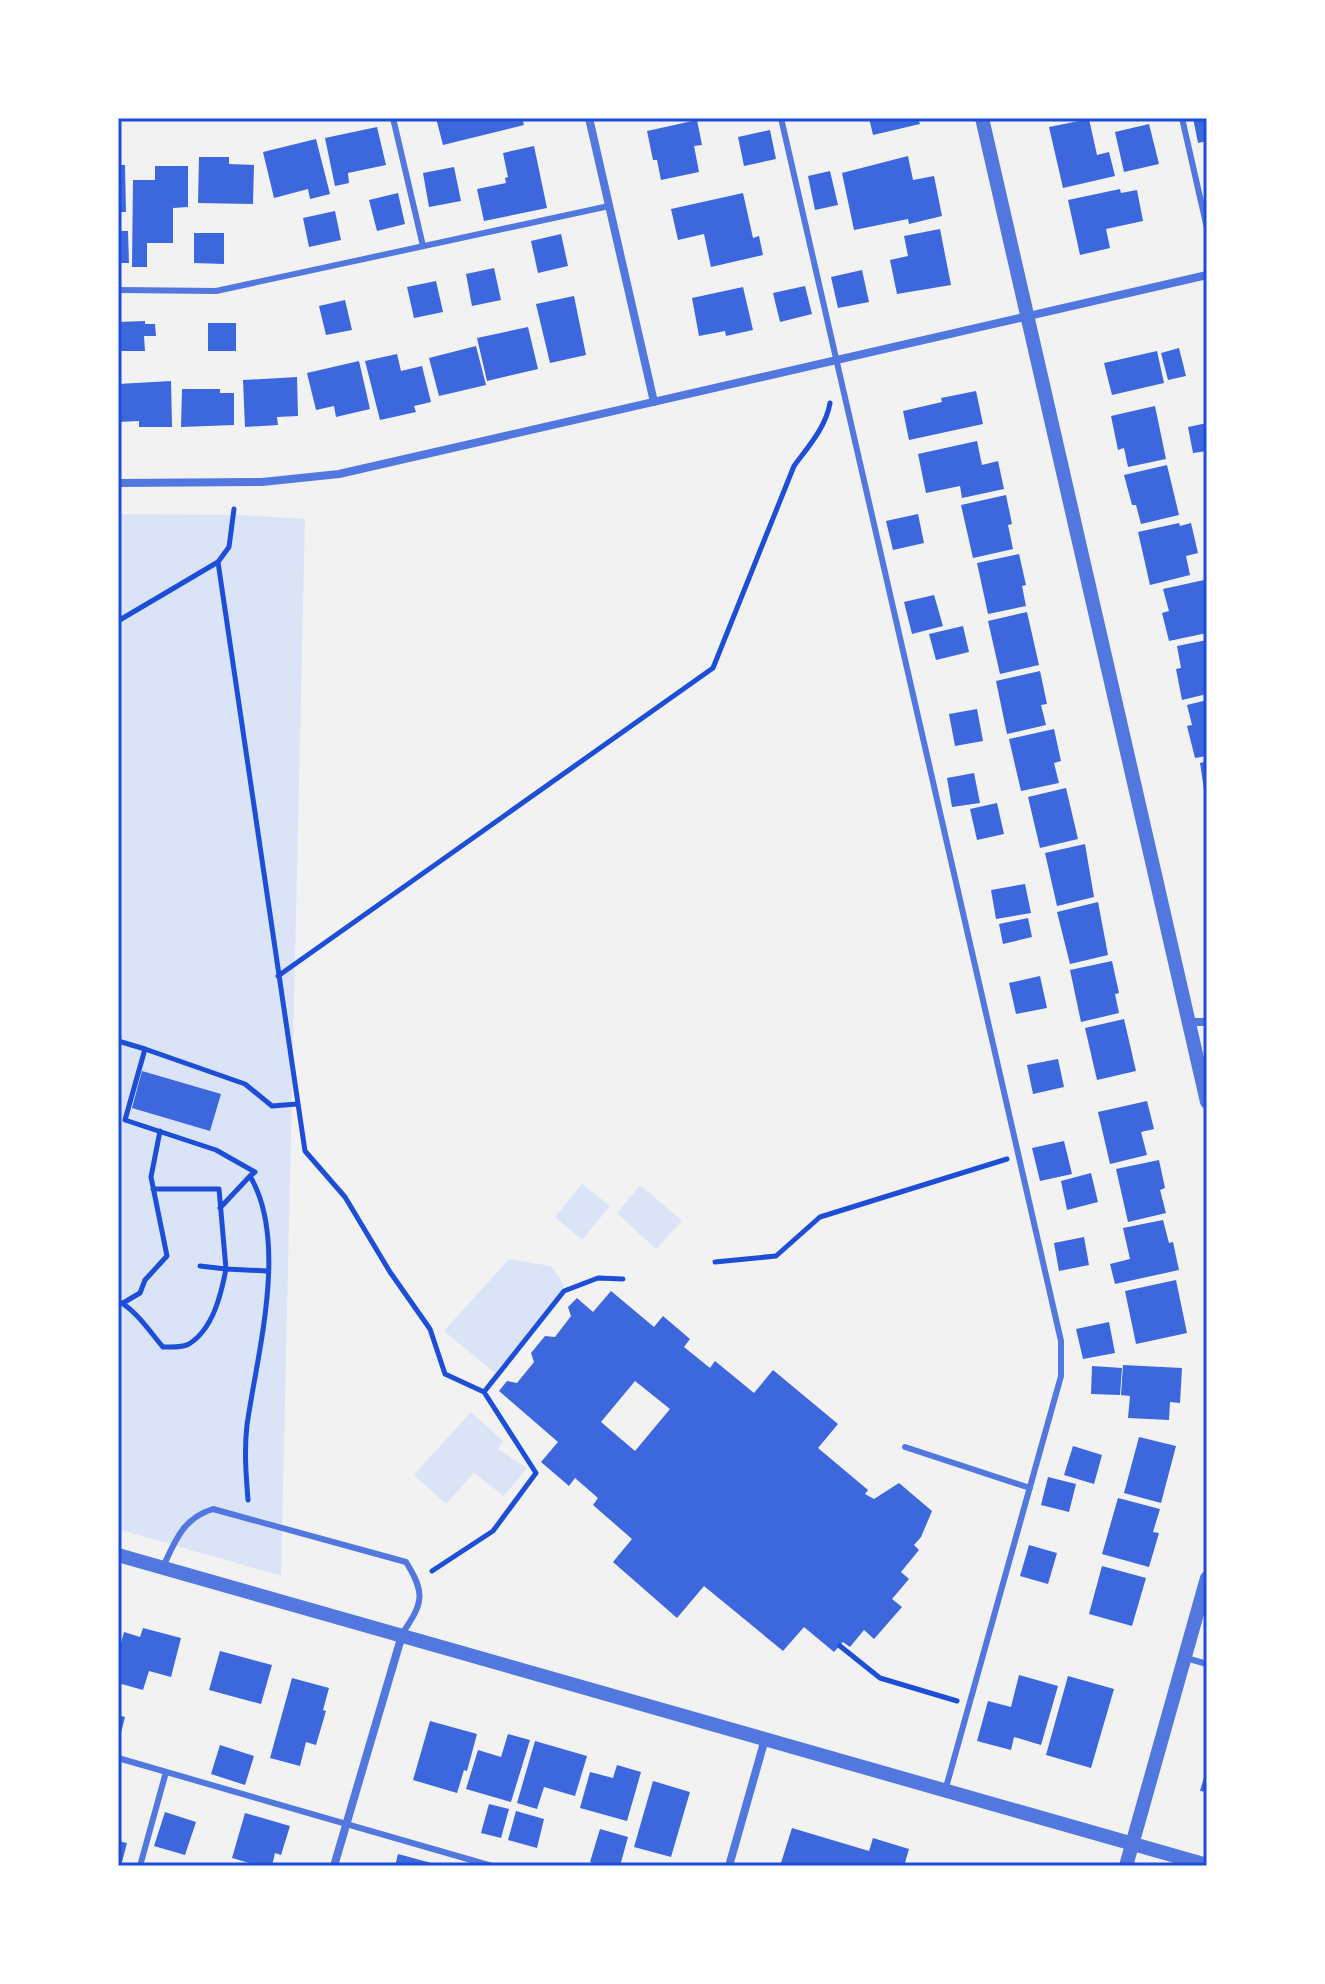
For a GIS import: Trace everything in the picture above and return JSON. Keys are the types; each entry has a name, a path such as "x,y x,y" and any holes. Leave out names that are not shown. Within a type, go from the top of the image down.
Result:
{"street":[{"path":"589,118 654,402"},
{"path":"982,118 1207,1102"},
{"path":"118,483 262,482 314,478 1207,275"},
{"path":"1189,1022 1207,1022"},
{"path":"118,1555 1207,1865"},
{"path":"1126,1866 1207,1578"},
{"path":"334,1866 402,1634"},
{"path":"729,1866 765,1739"}],"lane":[{"path":"393,118 423,246"},
{"path":"781,118 1058,1325 1063,1359 1061,1376 945,1791"},
{"path":"1182,118 1207,228"},
{"path":"118,290 216,291 609,206"},
{"path":"905,1447 1030,1488"},
{"path":"163,1567 185,1524 197,1514 213,1509 406,1562 420,1584 418,1611 402,1634"},
{"path":"1186,1658 1207,1664"},
{"path":"118,1758 492,1866"},
{"path":"140,1866 166,1772"}],"path":[{"path":"278,976 713,668 794,466 828,413 832,390"},
{"path":"118,621 218,562 229,547 234,509"},
{"path":"218,562 305,1151 345,1197 390,1272 430,1329 445,1374 484,1392 536,1473 493,1531 432,1571"},
{"path":"118,1041 245,1084 272,1106 297,1104"},
{"path":"145,1049 125,1120 216,1150 255,1172 219,1209"},
{"path":"153,1189 219,1189 226,1269 221,1297 204,1330 187,1346 163,1347 120,1302 140,1293 145,1280 167,1256 153,1189 151,1177 160,1131"},
{"path":"715,1262 776,1256 820,1217 1019,1155"},
{"path":"248,1500 247,1425 262,1341 267,1271 258,1190 250,1176"},
{"path":"200,1266 267,1271"},
{"path":"484,1392 564,1291 598,1278 623,1279"},
{"path":"840,1646 880,1678 969,1704"}],"shaded area":[{"path":"118,514 305,519 281,1576 118,1529"},
{"path":"582,1184 610,1206 582,1240 555,1217"},
{"path":"640,1185 682,1221 656,1249 617,1213"},
{"path":"509,1259 551,1266 564,1285 560,1299 495,1373 444,1331"},
{"path":"471,1412 503,1441 498,1449 527,1468 504,1496 474,1473 446,1504 414,1475"}],"building":[{"path":"436,118 522,118 524,125 443,145"},
{"path":"869,118 918,118 920,124 873,135"},
{"path":"1193,118 1207,118 1207,141 1198,143"},
{"path":"1089,119 1097,155 1109,152 1115,176 1063,188 1049,127"},
{"path":"697,120 702,145 694,146 699,172 661,180 647,131"},
{"path":"1149,124 1159,164 1124,172 1115,132"},
{"path":"377,127 386,165 348,173 349,183 335,186 325,138"},
{"path":"770,130 776,159 744,166 738,137"},
{"path":"316,139 330,194 310,199 308,189 274,198 263,152"},
{"path":"534,146 547,208 484,221 477,189 506,183 505,178 508,177 503,153"},
{"path":"908,156 913,180 934,176 942,216 909,224 908,219 854,230 842,173"},
{"path":"199,157 229,157 229,164 254,165 253,204 198,203"},
{"path":"118,165 125,165 126,212 118,212"},
{"path":"155,166 188,166 188,207 173,208 173,243 147,243 147,267 132,267 133,180 155,180"},
{"path":"454,167 461,201 429,207 423,173"},
{"path":"830,171 838,205 815,210 808,176"},
{"path":"1120,189 1121,193 1137,190 1143,221 1106,229 1110,248 1080,255 1068,200"},
{"path":"398,193 405,224 377,231 369,200"},
{"path":"743,193 753,238 759,236 763,255 711,267 704,234 678,240 671,209"},
{"path":"335,211 341,240 309,247 303,218"},
{"path":"940,229 951,285 897,294 890,260 908,256 904,236"},
{"path":"118,231 128,231 129,263 118,263"},
{"path":"194,233 224,233 224,264 194,263"},
{"path":"561,234 568,266 538,273 531,241"},
{"path":"494,268 501,300 472,306 466,274"},
{"path":"862,270 869,302 838,308 831,277"},
{"path":"436,281 443,312 414,318 407,287"},
{"path":"805,286 812,314 780,322 773,293"},
{"path":"743,287 753,330 726,336 725,331 699,336 692,298"},
{"path":"574,296 586,355 550,363 536,304"},
{"path":"345,300 352,330 326,335 319,306"},
{"path":"145,321 145,324 155,324 156,336 144,336 145,351 118,351 118,322"},
{"path":"208,323 236,323 236,351 208,351"},
{"path":"528,327 538,369 487,381 477,338"},
{"path":"476,346 486,385 439,396 429,358"},
{"path":"1179,348 1186,376 1168,380 1161,353"},
{"path":"1157,351 1164,383 1112,395 1104,363"},
{"path":"397,354 401,371 422,366 431,402 414,406 416,412 380,420 365,361"},
{"path":"359,361 370,409 336,417 334,406 316,410 307,373"},
{"path":"297,377 298,416 277,417 278,425 245,427 243,380"},
{"path":"171,381 172,427 139,427 139,421 118,422 118,384"},
{"path":"182,389 220,389 220,393 234,393 234,425 181,427"},
{"path":"976,391 983,424 909,440 903,411 942,402 941,398"},
{"path":"1155,406 1166,459 1128,467 1124,448 1118,450 1111,416"},
{"path":"1207,423 1207,451 1193,453 1188,427"},
{"path":"977,441 982,465 998,461 1004,489 962,498 960,486 926,493 918,454"},
{"path":"1167,465 1179,515 1141,524 1124,475"},
{"path":"1006,495 1013,549 973,558 961,505"},
{"path":"918,514 924,543 893,550 886,521"},
{"path":"1179,523 1180,526 1191,523 1198,553 1186,556 1190,575 1150,585 1138,532"},
{"path":"1019,554 1026,585 1022,586 1026,606 988,614 977,563"},
{"path":"1204,580 1207,633 1169,641 1162,613 1169,611 1163,589"},
{"path":"934,595 943,626 912,634 904,602"},
{"path":"1027,612 1039,665 1000,674 988,621"},
{"path":"963,626 969,652 936,660 929,634"},
{"path":"1207,640 1207,694 1182,700 1176,669 1181,668 1177,646"},
{"path":"1040,671 1047,704 1041,705 1046,725 1007,734 996,681"},
{"path":"1207,700 1207,756 1195,758 1187,726 1192,725 1187,705"},
{"path":"977,709 983,741 955,746 949,714"},
{"path":"1054,729 1061,761 1054,763 1059,783 1021,791 1009,739"},
{"path":"1207,761 1207,803 1206,803 1200,763"},
{"path":"974,773 980,803 952,807 947,778"},
{"path":"1066,788 1078,839 1040,848 1028,797"},
{"path":"997,803 1004,834 977,840 970,809"},
{"path":"1085,844 1094,897 1057,906 1045,853"},
{"path":"1025,884 1031,913 996,919 991,890"},
{"path":"1098,902 1108,955 1070,964 1057,912"},
{"path":"1028,918 1032,937 1003,944 999,924"},
{"path":"1112,961 1119,993 1115,994 1119,1013 1081,1022 1070,970"},
{"path":"1040,976 1047,1008 1016,1014 1009,983"},
{"path":"1124,1019 1136,1071 1097,1080 1085,1028"},
{"path":"1058,1059 1064,1087 1033,1094 1027,1065"},
{"path":"142,1071 221,1094 210,1131 132,1108"},
{"path":"1147,1101 1154,1129 1141,1132 1147,1155 1110,1164 1098,1112"},
{"path":"1064,1141 1072,1174 1040,1181 1032,1148"},
{"path":"1159,1160 1165,1188 1160,1190 1166,1213 1128,1222 1116,1169"},
{"path":"1091,1173 1098,1202 1067,1210 1061,1181"},
{"path":"1163,1220 1169,1243 1173,1242 1179,1270 1115,1284 1110,1264 1130,1259 1123,1228"},
{"path":"1084,1237 1089,1265 1059,1271 1054,1243"},
{"path":"1176,1280 1187,1333 1136,1344 1125,1291"},
{"path":"611,1291 654,1327 663,1316 690,1339 684,1347 710,1368 715,1361 754,1393 773,1370 838,1424 818,1448 868,1490 865,1494 874,1499 899,1483 932,1511 921,1537 914,1545 919,1550 901,1572 909,1579 892,1599 902,1607 874,1639 864,1630 850,1647 843,1642 834,1652 804,1627 783,1651 704,1586 677,1618 613,1562 632,1539 593,1505 598,1498 575,1478 569,1486 541,1462 558,1442 499,1391 507,1381 517,1383 534,1362 531,1353 545,1336 555,1337 571,1316 568,1307 577,1298 593,1312","holes":["635,1381 670,1409 635,1451 601,1422"]},
{"path":"1109,1322 1115,1353 1083,1359 1076,1329"},
{"path":"1123,1365 1182,1368 1180,1403 1170,1402 1169,1420 1128,1418 1130,1396 1121,1395"},
{"path":"1092,1366 1122,1368 1120,1395 1091,1394"},
{"path":"1139,1437 1176,1446 1161,1503 1124,1493"},
{"path":"1073,1446 1102,1455 1094,1484 1064,1475"},
{"path":"1048,1477 1076,1484 1069,1512 1041,1505"},
{"path":"1118,1498 1160,1509 1153,1532 1159,1533 1149,1567 1102,1554"},
{"path":"1029,1545 1057,1553 1048,1584 1020,1576"},
{"path":"1102,1566 1146,1578 1132,1626 1089,1614"},
{"path":"143,1628 181,1638 171,1677 149,1671 143,1690 118,1683 118,1654 124,1632 140,1637"},
{"path":"220,1651 272,1665 261,1704 209,1690"},
{"path":"1019,1675 1058,1686 1041,1745 1014,1737 1011,1750 977,1741 988,1701 1011,1707"},
{"path":"1068,1676 1114,1689 1091,1768 1046,1755"},
{"path":"292,1678 329,1688 316,1745 306,1742 300,1766 270,1758"},
{"path":"118,1715 125,1717 119,1741 118,1741"},
{"path":"430,1721 477,1734 467,1771 464,1770 457,1793 413,1780"},
{"path":"508,1734 530,1740 511,1802 466,1789 478,1750 501,1757"},
{"path":"535,1741 587,1756 575,1796 544,1787 537,1809 517,1803"},
{"path":"220,1745 254,1756 245,1785 211,1774"},
{"path":"617,1765 641,1772 627,1821 580,1808 590,1772 613,1778"},
{"path":"1207,1767 1207,1792 1200,1791"},
{"path":"653,1781 690,1792 671,1857 634,1847"},
{"path":"489,1804 509,1809 501,1838 481,1833"},
{"path":"516,1811 544,1819 537,1848 508,1840"},
{"path":"165,1812 196,1822 185,1855 154,1846"},
{"path":"245,1813 290,1826 281,1855 275,1853 272,1866 259,1866 232,1858"},
{"path":"792,1828 869,1851 873,1838 909,1849 904,1866 780,1866"},
{"path":"600,1829 628,1837 620,1866 590,1862"},
{"path":"118,1841 127,1843 121,1866 118,1865"},
{"path":"398,1854 439,1865 439,1866 395,1866"}]}
